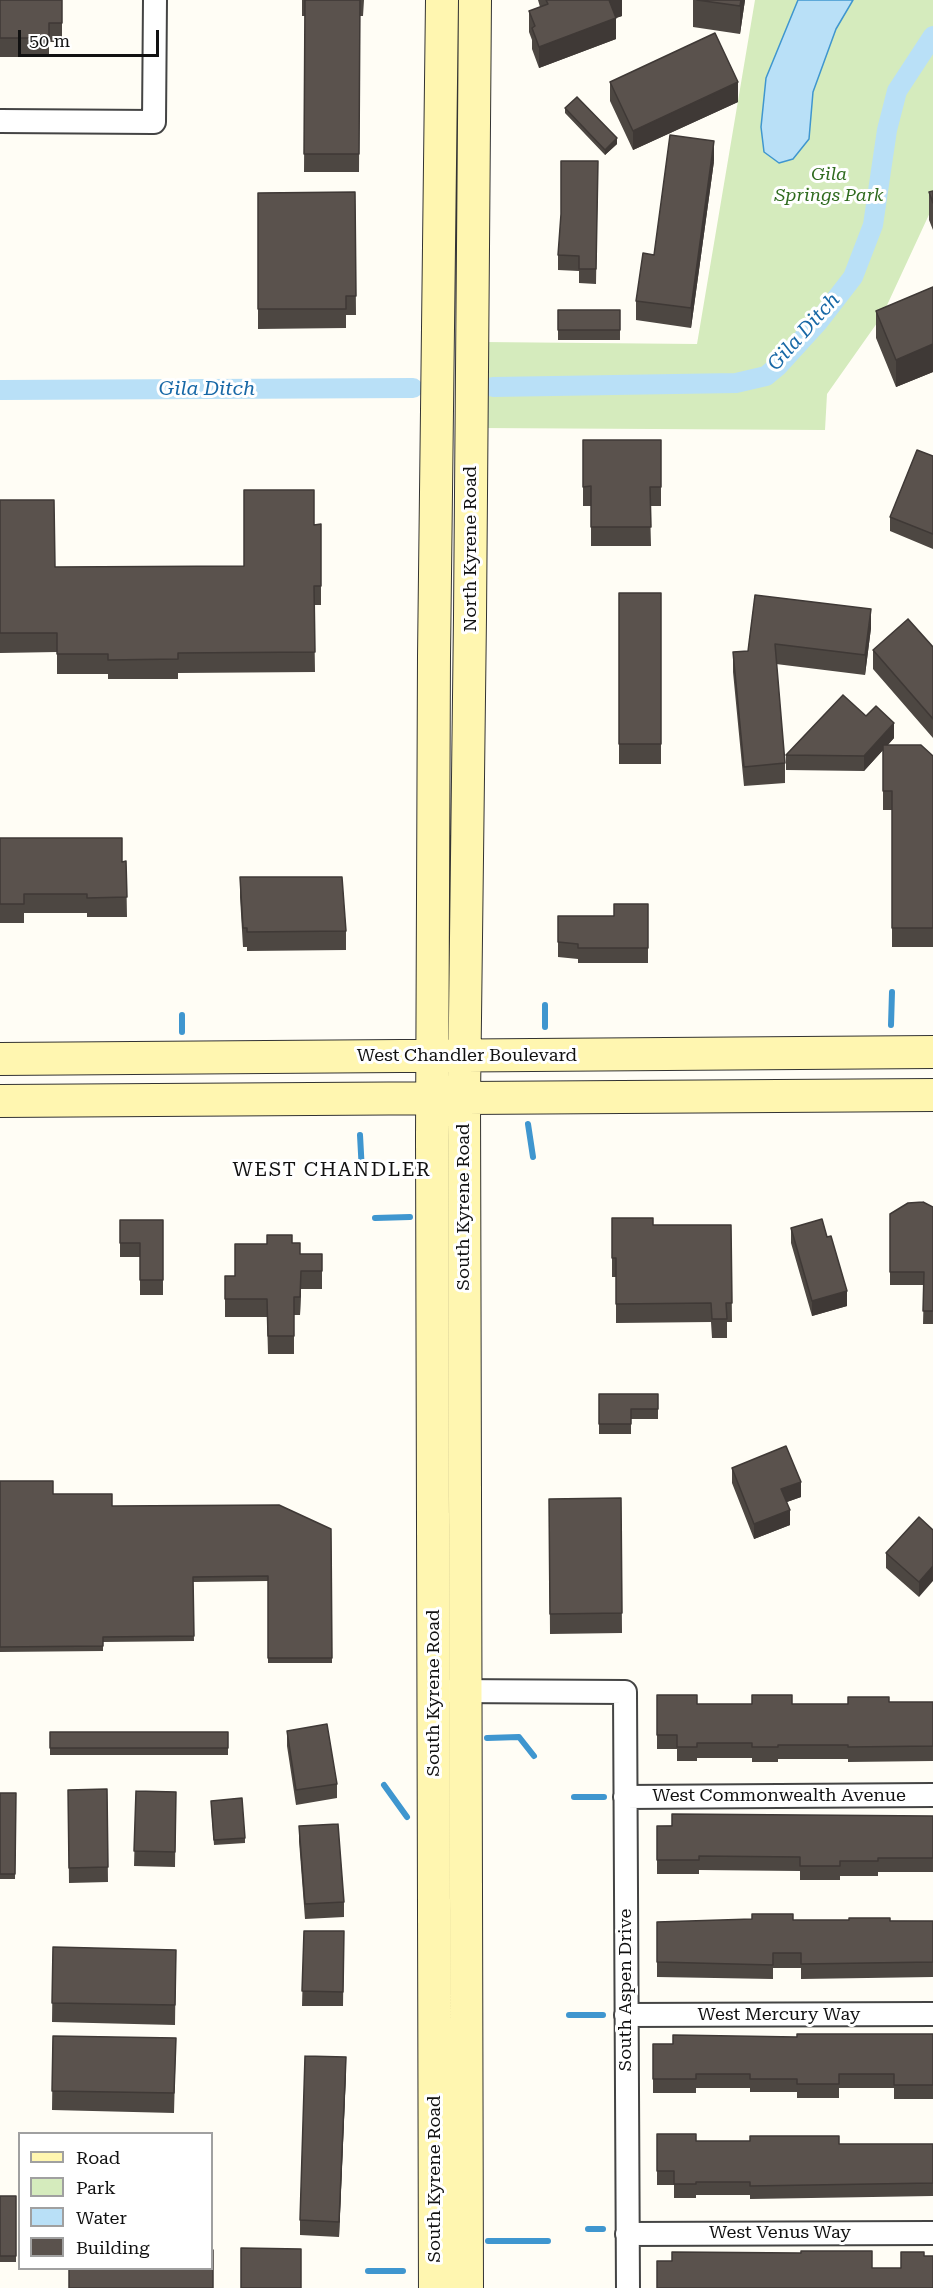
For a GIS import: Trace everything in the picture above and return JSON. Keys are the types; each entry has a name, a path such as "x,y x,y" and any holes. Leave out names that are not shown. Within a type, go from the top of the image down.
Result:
{"main road":[{"name":"North Kyrene Road","path":"432,1098 434,656 442,0"},
{"name":"North Kyrene Road","path":"464,1098 474,0"},
{"name":"West Chandler Boulevard","path":"0,1059 933,1052"},
{"path":"0,1101 933,1095"},
{"name":"South Kyrene Road","path":"432,1098 435,2288"},
{"name":"South Kyrene Road","path":"464,1098 466,2288"},
{"path":"433,1471 452,1449 465,1408"}],"street":[{"path":"0,121 154,122 155,0"},
{"path":"434,1691 466,1691"},
{"name":"South Aspen Drive","path":"466,1691 625,1692 628,2288"},
{"name":"West Commonwealth Avenue","path":"625,1797 933,1795"},
{"name":"West Mercury Way","path":"626,2015 933,2014"},
{"name":"West Venus Way","path":"627,2234 933,2233"}],"green space":[{"name":"Gila Springs Park","path":"755,0 933,0 933,206 882,316 827,394 825,430 482,428 483,342 697,344"}],"water":[{"path":"798,0 853,0 836,29 813,92 809,139 793,159 779,163 764,152 761,127 766,78"}],"building":[{"path":"0,0 62,0 62,23 49,23 49,38 0,38"},
{"path":"305,0 360,0 359,154 304,154"},
{"path":"546,0 609,0 616,18 539,47 529,11 548,4"},
{"path":"697,0 741,0 740,6"},
{"path":"715,33 738,82 633,131 610,82"},
{"path":"577,97 617,138 605,150 565,108"},
{"path":"670,135 714,141 691,308 636,301 643,253 654,255"},
{"path":"561,161 598,161 596,269 579,269 579,256 558,255"},
{"path":"933,191 933,203 929,192"},
{"path":"355,192 356,296 346,296 346,309 258,309 258,193"},
{"path":"933,287 933,344 896,360 876,311"},
{"path":"558,310 620,310 620,330 558,330"},
{"path":"583,440 661,440 661,487 650,487 651,527 591,527 591,486 583,487"},
{"path":"917,450 933,456 933,534 890,517"},
{"path":"244,490 314,490 314,525 321,524 321,586 314,586 315,652 178,653 178,659 108,660 108,654 57,654 57,633 0,633 0,500 54,500 55,567 244,566"},
{"path":"619,593 661,593 661,744 619,744"},
{"path":"755,595 871,609 865,655 775,644 785,763 744,767 733,652 748,651"},
{"path":"908,619 933,647 933,719 873,650"},
{"path":"843,695 866,716 876,706 894,723 864,756 786,755"},
{"path":"883,745 921,745 933,756 933,928 892,928 892,791 883,791"},
{"path":"0,838 122,838 122,862 126,861 127,897 87,898 87,894 24,894 24,904 0,904"},
{"path":"240,877 342,877 346,931 247,932 247,928 243,928"},
{"path":"614,904 648,904 648,948 578,948 578,944 558,942 558,916 614,916"},
{"path":"923,1202 933,1207 933,1311 923,1311 924,1272 890,1272 890,1214 908,1203"},
{"path":"612,1218 653,1218 653,1225 731,1225 732,1303 726,1303 727,1319 712,1319 711,1303 616,1304 616,1258 612,1258"},
{"path":"822,1219 827,1237 831,1236 847,1291 812,1301 791,1228"},
{"path":"120,1220 163,1220 163,1280 140,1280 140,1243 120,1243"},
{"path":"267,1235 292,1235 292,1243 300,1243 300,1254 322,1254 322,1271 301,1271 300,1297 294,1297 294,1336 268,1336 267,1299 225,1299 225,1276 235,1276 235,1244 267,1244"},
{"path":"599,1394 658,1394 658,1409 631,1409 631,1424 599,1424"},
{"path":"786,1446 801,1482 781,1489 790,1510 754,1524 732,1468"},
{"path":"0,1481 53,1481 53,1494 112,1494 112,1506 279,1505 331,1529 332,1658 268,1658 268,1576 193,1577 194,1636 103,1637 103,1646 0,1647"},
{"path":"621,1498 622,1613 550,1614 549,1499"},
{"path":"919,1517 933,1530 933,1566 919,1582 886,1553"},
{"path":"657,1695 697,1695 697,1704 752,1704 752,1695 792,1695 792,1704 848,1704 848,1697 889,1697 889,1702 933,1702 933,1746 778,1745 778,1747 752,1747 752,1743 697,1743 697,1747 677,1747 677,1735 657,1735"},
{"path":"327,1724 337,1784 296,1790 287,1731"},
{"path":"50,1732 228,1732 228,1748 50,1748"},
{"path":"107,1789 108,1867 69,1868 68,1790"},
{"path":"136,1791 176,1792 175,1852 134,1851"},
{"path":"0,1793 16,1793 15,1874 0,1874"},
{"path":"242,1798 245,1838 214,1840 211,1801"},
{"path":"672,1814 933,1816 933,1858 840,1861 840,1866 800,1866 800,1857 699,1856 699,1860 657,1860 657,1826 672,1826"},
{"path":"338,1824 344,1902 305,1904 299,1826"},
{"path":"752,1914 793,1914 793,1920 890,1918 890,1921 933,1921 933,1962 801,1964 801,1953 773,1953 773,1965 657,1962 657,1922 752,1919"},
{"path":"304,1931 344,1931 343,1992 302,1991"},
{"path":"53,1947 176,1950 175,2005 52,2003"},
{"path":"797,2034 933,2034 933,2085 894,2085 894,2074 839,2074 839,2084 797,2084 797,2079 750,2079 750,2074 696,2074 696,2079 653,2079 653,2044 673,2044 673,2035 797,2037"},
{"path":"53,2036 176,2038 174,2093 52,2091"},
{"path":"305,2056 346,2057 339,2222 300,2220"},
{"path":"657,2134 696,2134 696,2141 750,2141 750,2136 839,2136 839,2144 933,2144 933,2183 750,2186 750,2182 674,2184 674,2171 657,2171"},
{"path":"0,2196 16,2196 16,2256 0,2256"},
{"path":"241,2248 301,2249 301,2288 241,2288"},
{"path":"801,2251 872,2251 872,2268 901,2268 901,2252 924,2252 924,2256 933,2256 933,2288 657,2288 657,2261 672,2261 672,2252 801,2253"},
{"path":"69,2270 213,2270 213,2288 69,2288"}],"waterway":[{"name":"Gila Ditch","path":"493,387 736,383 766,376 819,321 853,277 873,225 887,130 897,91 933,36"},
{"name":"Gila Ditch","path":"0,390 413,388"},
{"path":"891,1025 892,992"},
{"path":"545,1005 545,1027"},
{"path":"182,1015 182,1032"},
{"path":"528,1124 533,1157"},
{"path":"360,1135 362,1172"},
{"path":"375,1218 410,1217"},
{"path":"487,1738 519,1737 534,1756"},
{"path":"384,1785 407,1817"},
{"path":"574,1797 604,1797"},
{"path":"569,2015 603,2015"},
{"path":"588,2229 603,2229"},
{"path":"488,2241 548,2241"},
{"path":"368,2271 403,2271"}],"district":[{"name":"WEST CHANDLER","path":"332,1170"}]}
